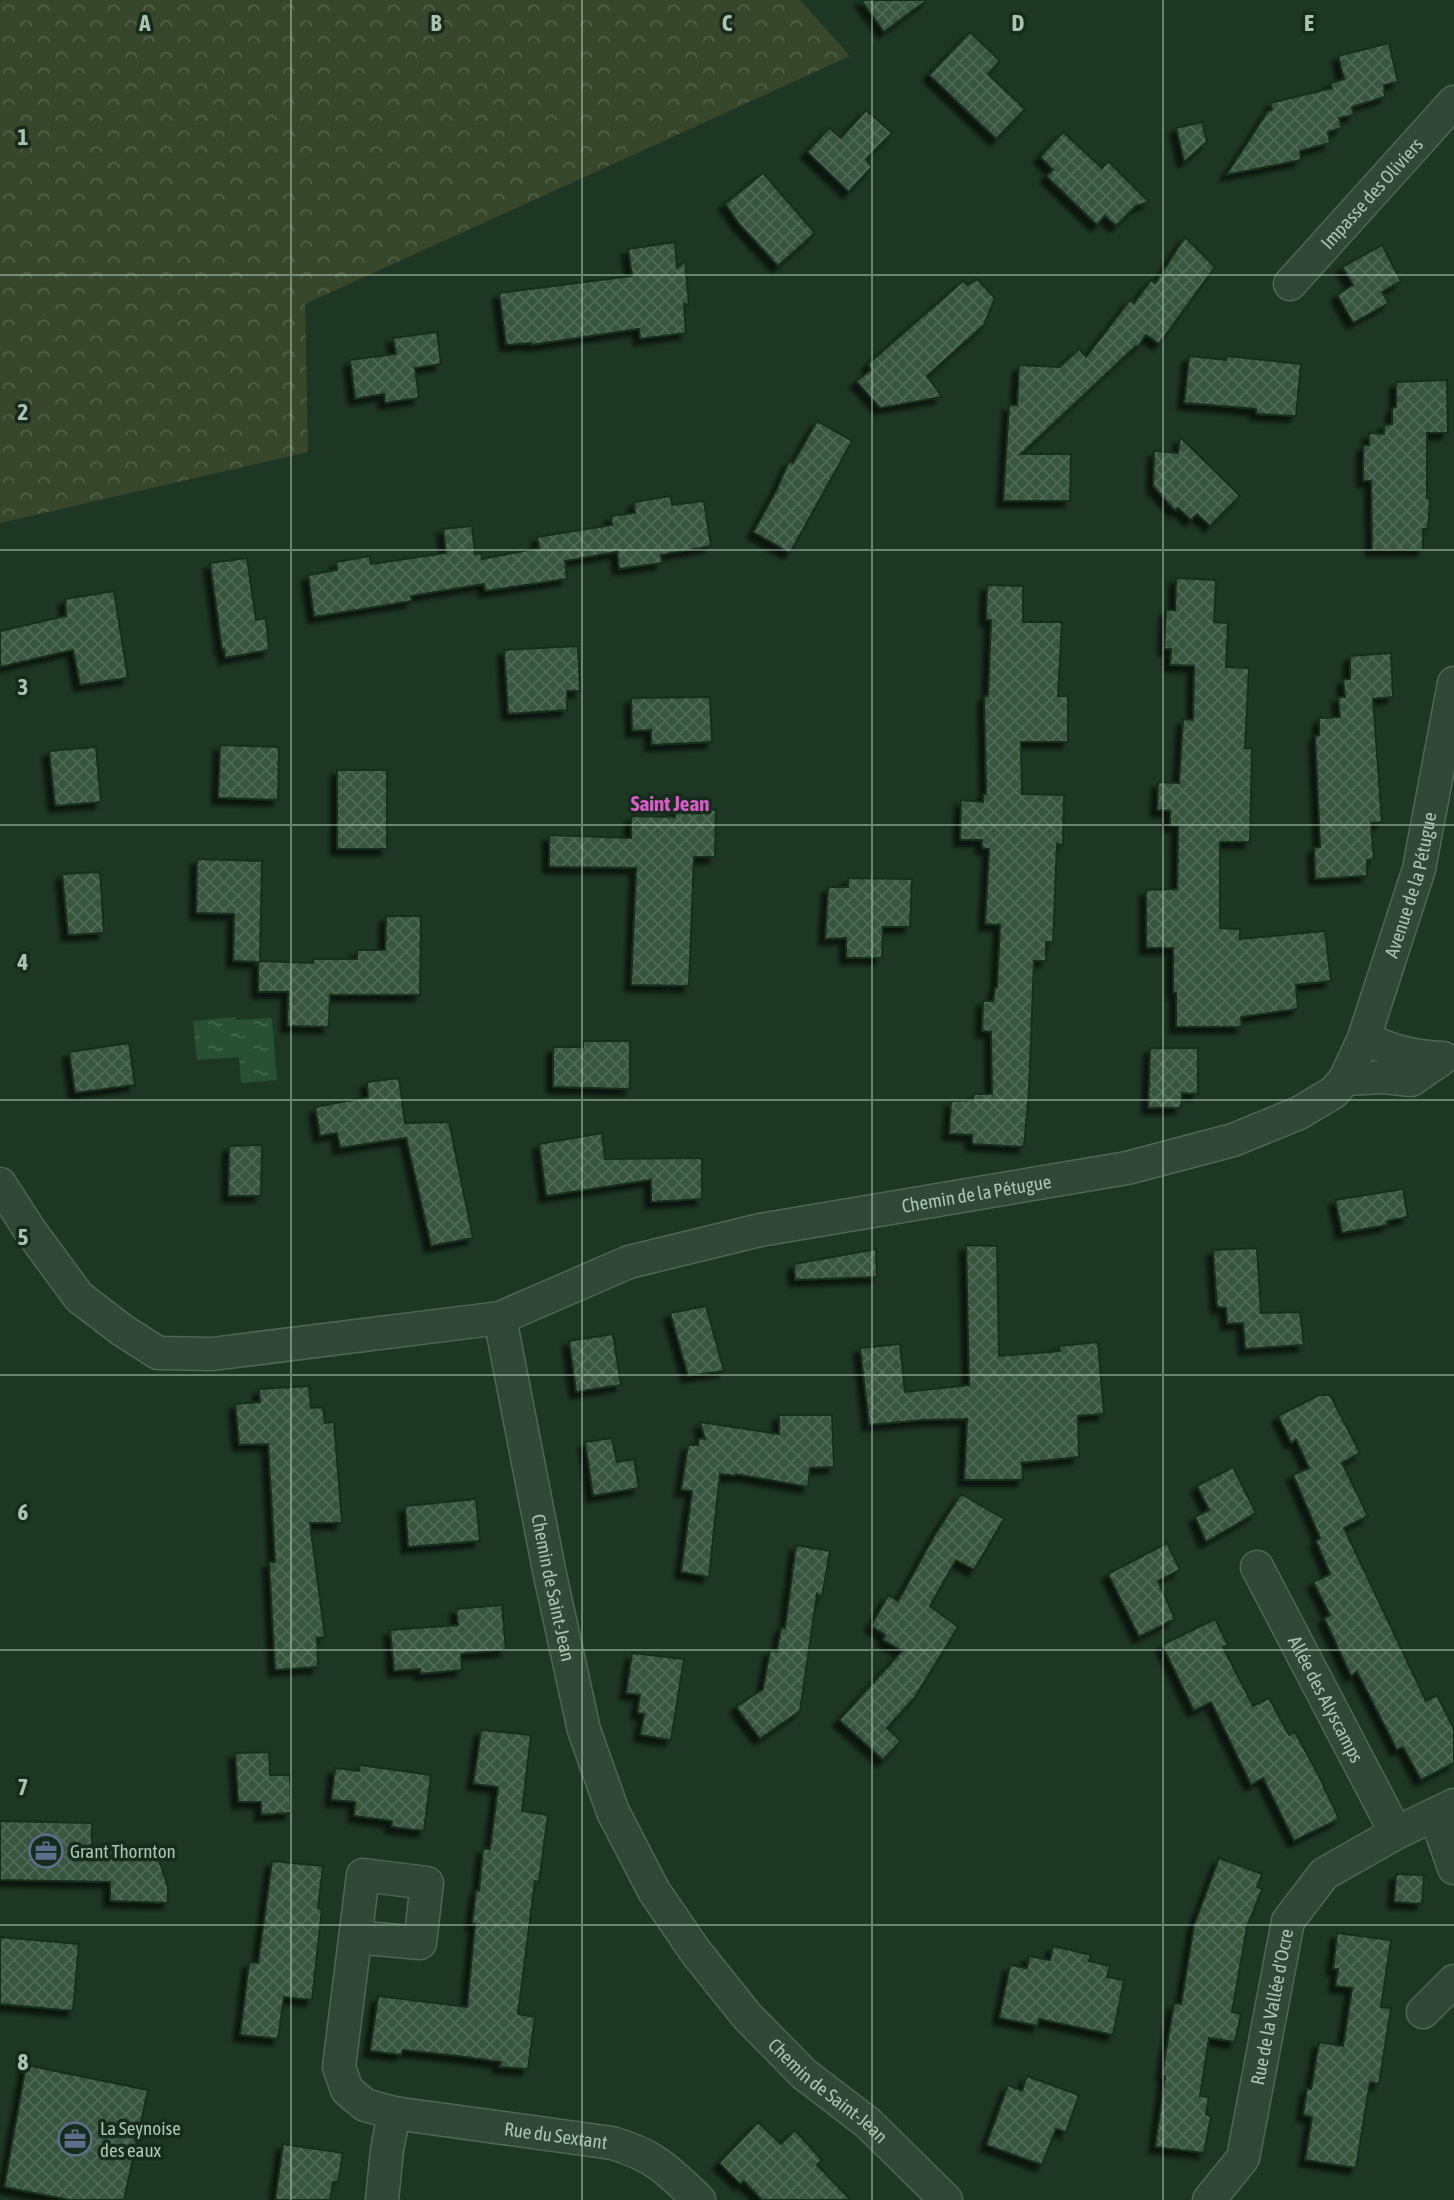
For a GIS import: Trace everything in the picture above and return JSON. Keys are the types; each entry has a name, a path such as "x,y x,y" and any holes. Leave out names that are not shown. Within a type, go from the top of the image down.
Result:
{"street":[{"name":"Impasse des Oliviers","path":"1290,284 1454,102"},
{"name":"Avenue de la Pétugue","path":"1345,1079 1364,1038 1419,869 1454,683"},
{"path":"1364,1038 1387,1049 1416,1057 1449,1056"},
{"path":"1345,1079 1384,1077 1411,1080 1449,1056"},
{"name":"Chemin de la Pétugue","path":"500,1318 629,1262 760,1230 1128,1168 1233,1140 1299,1113 1334,1093 1345,1079"},
{"path":"0,1184 79,1297 158,1353 212,1354 500,1318"},
{"name":"Chemin de Saint-Jean","path":"500,1318 550,1575 584,1730 613,1812 654,1891 695,1951 747,2016 804,2074 868,2123 946,2200"},
{"name":"Allée des Alyscamps","path":"1256,1567 1396,1833"},
{"path":"1444,1810 1454,1868"},
{"name":"Rue de la Vallée d'Ocre","path":"1209,2200 1243,2158 1288,1921 1324,1874 1396,1833 1444,1810"},
{"name":"Rue du Sextant","path":"355,1937 339,2067 347,2090 365,2105 394,2113 612,2143 637,2150 664,2167 699,2200"},
{"path":"1423,2012 1454,1981"},
{"path":"382,2200 394,2113"}],"green space":[{"path":"0,0 800,0 850,56 305,304 308,452 0,523"}],"water":[{"path":"235,1017 236,1020 272,1018 277,1080 241,1083 239,1057 197,1060 193,1021"}],"building":[{"path":"861,0 927,0 884,32"},
{"path":"970,32 1000,61 988,74 1025,109 996,139 929,75"},
{"path":"1389,43 1398,82 1384,85 1385,97 1352,107 1354,115 1339,118 1342,128 1328,132 1330,143 1300,151 1301,160 1226,175 1268,111 1272,110 1270,103 1332,88 1330,83 1344,79 1338,56"},
{"path":"866,110 892,133 866,159 872,167 849,192 807,152 829,128 841,138"},
{"path":"1202,122 1207,142 1184,162 1176,128"},
{"path":"1063,132 1102,168 1108,161 1149,202 1136,206 1116,226 1105,216 1097,225 1046,176 1053,170 1040,157"},
{"path":"763,173 815,233 778,266 740,225 725,204"},
{"path":"1185,237 1215,267 1159,344 1146,335 1138,347 1021,454 1071,454 1070,501 1003,501 1009,405 1017,405 1019,365 1060,367 1079,349 1086,357 1130,300 1134,303 1151,280 1155,283"},
{"path":"675,242 677,268 685,261 689,305 684,304 686,333 640,339 639,329 531,345 506,345 499,293 632,276 628,249"},
{"path":"1382,245 1401,281 1382,292 1389,303 1353,323 1337,295 1353,285 1342,267"},
{"path":"977,279 995,298 984,325 927,376 942,397 880,408 856,381 871,370 868,364 963,281 968,285"},
{"path":"437,332 441,364 415,368 419,398 385,403 384,394 355,399 350,360 396,354 393,338"},
{"path":"1189,356 1226,360 1227,356 1301,364 1296,416 1256,414 1256,409 1184,403"},
{"path":"1447,380 1448,433 1427,433 1427,498 1430,498 1428,529 1423,529 1423,550 1372,550 1371,481 1363,481 1363,445 1369,445 1369,433 1384,434 1384,425 1392,424 1392,408 1396,407 1396,382"},
{"path":"817,421 852,441 790,553 753,532 789,461 793,463"},
{"path":"1180,437 1240,496 1210,526 1197,514 1191,520 1178,508 1175,511 1153,486 1154,451 1178,453"},
{"path":"671,496 672,505 704,501 711,546 661,555 662,563 619,569 617,552 565,561 567,579 485,591 484,584 411,596 412,601 314,617 308,575 337,570 336,562 370,556 371,564 446,553 443,529 472,526 475,554 481,553 482,559 539,548 537,537 612,525 611,516 635,513 634,502"},
{"path":"247,558 256,620 266,618 269,650 225,658 210,563"},
{"path":"1176,578 1216,580 1214,622 1228,623 1226,667 1249,668 1245,748 1252,748 1250,842 1220,842 1220,928 1240,929 1240,939 1325,931 1331,981 1296,985 1298,1009 1241,1017 1242,1027 1176,1027 1173,948 1146,948 1146,890 1177,889 1178,826 1170,826 1170,811 1157,810 1158,782 1179,783 1183,719 1193,720 1194,666 1170,665 1171,649 1164,649 1166,610 1175,610"},
{"path":"987,585 1023,586 1023,622 1062,622 1058,696 1068,696 1068,742 1021,742 1022,794 1064,795 1063,845 1057,844 1053,942 1046,942 1046,961 1034,961 1024,1147 972,1144 972,1135 949,1134 951,1101 973,1100 974,1094 992,1094 991,1032 982,1031 983,1001 993,1001 997,987 1000,925 985,924 989,849 982,848 982,840 960,840 961,800 983,802 983,794 986,794 984,696 988,696 991,620 986,620"},
{"path":"114,591 128,678 80,685 73,650 0,667 0,631 66,616 65,599"},
{"path":"578,646 580,691 567,691 567,710 508,714 504,650"},
{"path":"1391,653 1393,697 1373,699 1382,822 1371,823 1374,859 1367,860 1367,876 1315,879 1314,847 1320,847 1315,736 1319,735 1319,718 1340,717 1338,697 1345,697 1343,679 1350,679 1350,656"},
{"path":"710,697 712,742 651,745 651,730 632,731 631,698"},
{"path":"220,745 279,747 278,800 218,798"},
{"path":"96,747 101,802 55,806 49,751"},
{"path":"337,770 387,770 387,849 337,849"},
{"path":"675,809 716,810 715,857 694,857 689,986 631,985 636,868 549,867 549,835 631,838 631,816 675,817"},
{"path":"197,859 262,861 260,961 313,963 313,959 357,959 357,950 385,950 386,916 421,916 420,995 330,995 329,1027 287,1026 288,992 258,992 258,962 233,961 234,914 196,913"},
{"path":"100,872 104,933 68,935 62,874"},
{"path":"848,878 912,879 910,927 883,927 882,958 846,958 846,938 825,939 828,887 848,887"},
{"path":"583,1041 630,1041 630,1089 553,1087 553,1047 583,1047"},
{"path":"129,1043 135,1085 75,1093 69,1052"},
{"path":"1150,1048 1198,1048 1198,1094 1182,1093 1181,1108 1148,1108"},
{"path":"399,1078 405,1123 449,1122 473,1238 431,1246 406,1138 340,1148 337,1133 320,1136 315,1107 368,1097 367,1082"},
{"path":"602,1133 605,1159 702,1158 702,1199 651,1202 651,1180 546,1196 539,1144"},
{"path":"262,1145 261,1196 228,1196 229,1146"},
{"path":"1403,1189 1408,1217 1387,1221 1388,1225 1342,1233 1335,1200"},
{"path":"966,1245 997,1246 999,1356 1060,1351 1059,1346 1098,1342 1104,1414 1078,1416 1079,1457 1022,1463 1023,1480 964,1480 967,1419 869,1425 860,1348 900,1344 905,1392 969,1385"},
{"path":"1257,1248 1261,1313 1300,1312 1304,1345 1245,1349 1243,1323 1227,1324 1226,1308 1217,1307 1213,1250"},
{"path":"876,1249 877,1277 795,1280 794,1264"},
{"path":"706,1306 724,1371 688,1376 670,1313"},
{"path":"613,1334 621,1385 576,1392 569,1341"},
{"path":"309,1386 311,1408 323,1407 325,1423 334,1422 342,1523 310,1523 325,1637 317,1638 318,1667 275,1670 269,1562 275,1562 268,1444 239,1445 235,1404 260,1402 259,1389"},
{"path":"1319,1395 1330,1395 1360,1453 1342,1463 1368,1516 1344,1528 1426,1701 1437,1695 1454,1729 1454,1763 1421,1780 1403,1747 1397,1750 1357,1672 1351,1676 1324,1618 1330,1615 1313,1582 1330,1574 1316,1541 1320,1538 1293,1475 1309,1468 1296,1440 1291,1443 1278,1416"},
{"path":"779,1415 832,1415 834,1467 810,1468 808,1487 736,1474 720,1474 709,1577 681,1572 692,1491 681,1490 688,1445 698,1445 699,1438 705,1439 700,1422 779,1434"},
{"path":"612,1438 617,1462 634,1459 639,1488 593,1496 585,1442"},
{"path":"1233,1467 1256,1513 1206,1542 1195,1517 1209,1510 1197,1486"},
{"path":"961,1494 1004,1519 974,1570 956,1560 930,1606 958,1627 915,1697 887,1728 901,1741 883,1760 839,1720 902,1651 883,1640 885,1635 871,1626 888,1595 898,1601"},
{"path":"476,1499 480,1541 408,1547 405,1506"},
{"path":"1167,1543 1180,1570 1158,1581 1175,1619 1139,1637 1108,1574"},
{"path":"796,1545 830,1551 822,1597 817,1594 800,1711 760,1739 736,1707 763,1689 770,1650 777,1651 781,1627 785,1628"},
{"path":"502,1605 506,1650 461,1654 462,1670 420,1674 420,1669 394,1671 390,1630 458,1625 456,1609"},
{"path":"1215,1619 1228,1645 1223,1647 1253,1706 1269,1698 1289,1735 1295,1732 1339,1819 1294,1841 1263,1778 1251,1785 1211,1702 1194,1711 1162,1645"},
{"path":"632,1653 684,1659 671,1740 640,1735 644,1714 637,1713 640,1695 626,1693"},
{"path":"481,1730 531,1735 522,1811 548,1815 539,1882 535,1881 518,2014 535,2017 528,2069 499,2067 501,2062 458,2056 403,2050 401,2055 370,2051 378,1996 467,2007 476,1890 479,1891 483,1848 490,1849 498,1787 473,1784"},
{"path":"269,1752 270,1775 290,1775 291,1813 261,1815 261,1802 238,1802 235,1753"},
{"path":"360,1765 431,1775 424,1831 391,1827 392,1821 354,1816 355,1802 331,1800 335,1768 359,1771"},
{"name":"Grant Thornton","path":"0,1821 92,1823 92,1848 156,1850 168,1887 168,1903 110,1901 110,1882 0,1880"},
{"path":"1219,1858 1262,1874 1257,1887 1262,1889 1247,1927 1232,2012 1241,2014 1235,2042 1209,2038 1200,2096 1209,2097 1206,2114 1211,2116 1204,2153 1155,2147 1165,2076 1162,2075 1174,2003 1181,2004 1194,1925"},
{"path":"272,1861 323,1866 318,1908 322,1909 312,2000 284,1997 278,2039 240,2035 249,1962 258,1963"},
{"path":"1396,1874 1424,1875 1422,1904 1394,1902"},
{"path":"1337,1933 1391,1940 1381,2007 1391,2008 1379,2084 1370,2082 1356,2168 1305,2160 1312,2117 1303,2115 1307,2088 1311,2089 1319,2042 1343,2046 1352,1988 1335,1986 1338,1969 1333,1969"},
{"path":"0,1937 79,1944 73,2011 0,2004"},
{"path":"1053,1946 1091,1955 1089,1961 1110,1966 1107,1977 1124,1980 1113,2035 1039,2019 1038,2026 999,2018 1010,1965 1027,1968 1029,1956 1050,1960"},
{"name":"La Seynoise des eaux","path":"26,2065 148,2090 124,2200 69,2200 4,2187"},
{"path":"1027,2076 1079,2095 1066,2132 1056,2129 1042,2165 986,2145 1008,2085 1022,2091"},
{"path":"758,2122 781,2144 795,2130 822,2160 817,2165 851,2200 762,2200 744,2181 740,2184 719,2163"},
{"path":"283,2144 343,2153 338,2182 333,2182 330,2200 275,2200"}],"place":[{"name":"Grant Thornton","path":"46,1851"},
{"name":"La Seynoise des eaux","path":"75,2139"}],"district":[{"name":"Saint Jean","path":"670,803"}]}
